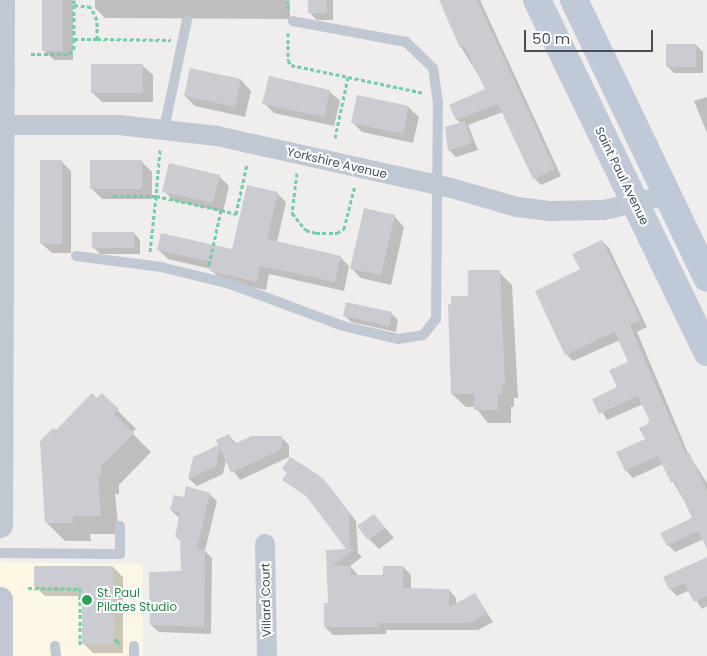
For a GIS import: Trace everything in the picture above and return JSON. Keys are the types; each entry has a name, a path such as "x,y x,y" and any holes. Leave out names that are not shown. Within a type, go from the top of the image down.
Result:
{"main road":[{"name":"Saint Paul Avenue","path":"537,0 707,352"},
{"path":"574,0 707,278"}],"street":[{"path":"0,524 2,0"},
{"name":"Yorkshire Avenue","path":"1,125 119,125 217,136 438,185 480,199 548,211 586,211 636,204 668,195"},
{"name":"Villard Court","path":"265,544 267,656"},
{"path":"0,599 0,656"}],"lane":[{"path":"164,129 186,20"},
{"path":"76,256 148,266 206,278 344,326 398,339 423,335 436,319 437,95 433,68 406,42 293,21"},
{"path":"0,553 120,554 120,526"}],"path":[{"path":"31,54 69,54 74,49 74,0"},
{"path":"74,5 92,7 97,20 97,40"},
{"path":"288,31 288,60 291,65 437,95"},
{"path":"74,39 182,40"},
{"path":"335,138 348,77"},
{"path":"148,266 160,150"},
{"path":"114,196 156,196 236,214 247,164"},
{"path":"297,173 292,213 306,230 316,233 337,233 344,228 355,185"},
{"path":"206,278 221,210"},
{"path":"28,588 80,589 80,646"},
{"path":"54,588 55,594"},
{"path":"114,640 118,640 118,646"}],"shaded area":[{"path":"0,562 142,564 143,656 0,656"}],"building":[{"path":"42,0 63,0 63,51 42,51"},
{"path":"308,0 327,0 327,13 308,13"},
{"path":"439,0 477,0 555,169 533,179 498,104 456,120 449,105 485,89 464,46 460,48"},
{"path":"666,44 696,44 696,67 666,67"},
{"path":"91,64 143,64 143,93 91,93"},
{"path":"190,68 241,79 235,107 184,96"},
{"path":"269,76 330,90 324,117 262,104"},
{"path":"357,95 409,106 403,134 351,123"},
{"path":"465,121 472,143 448,151 445,127"},
{"path":"40,160 62,160 62,244 40,244"},
{"path":"90,160 142,160 142,189 90,189"},
{"path":"169,163 220,175 213,203 162,192"},
{"path":"247,185 278,192 267,239 341,256 335,282 260,266 257,282 210,271 212,262 157,250 161,233 232,249"},
{"path":"364,208 395,215 381,275 350,269"},
{"path":"92,232 134,232 134,248 92,248"},
{"path":"602,240 641,320 630,325 644,359 686,454 689,452 707,491 707,549 698,531 667,546 660,533 692,518 675,481 671,483 658,456 625,471 616,452 645,439 639,428 648,424 649,420 638,396 599,414 592,399 617,387 609,370 628,362 615,332 565,355 535,291 580,269 572,254"},
{"path":"468,270 500,270 505,385 502,385 502,394 498,394 498,410 474,410 474,394 451,394 448,304 451,304 451,296 468,296"},
{"path":"346,302 392,312 389,326 343,316"},
{"path":"92,393 97,398 102,393 119,409 114,414 134,433 101,466 101,476 98,476 101,516 73,516 73,523 45,523 40,441 53,428 56,430"},
{"path":"229,434 234,444 252,436 282,436 282,449 231,473 220,448 216,466 188,479 193,457 218,445 216,440"},
{"path":"290,457 323,478 349,512 350,549 355,549 332,566 351,566 351,575 383,575 383,566 403,566 403,588 449,589 449,607 475,593 486,614 470,623 379,623 379,627 324,627 324,603 328,603 326,550 346,549 306,496 282,480 287,473 282,469"},
{"path":"186,486 210,493 197,549 205,549 204,627 150,625 149,572 181,571 180,538 175,537 180,513 170,510 174,495 184,497"},
{"path":"374,514 385,528 368,540 357,526"},
{"path":"707,557 707,596 694,602 684,583 669,590 663,577"},
{"path":"34,566 113,566 114,644 82,644 82,587 34,587"}],"place":[{"name":"St. Paul Pilates Studio","path":"87,600"}]}
